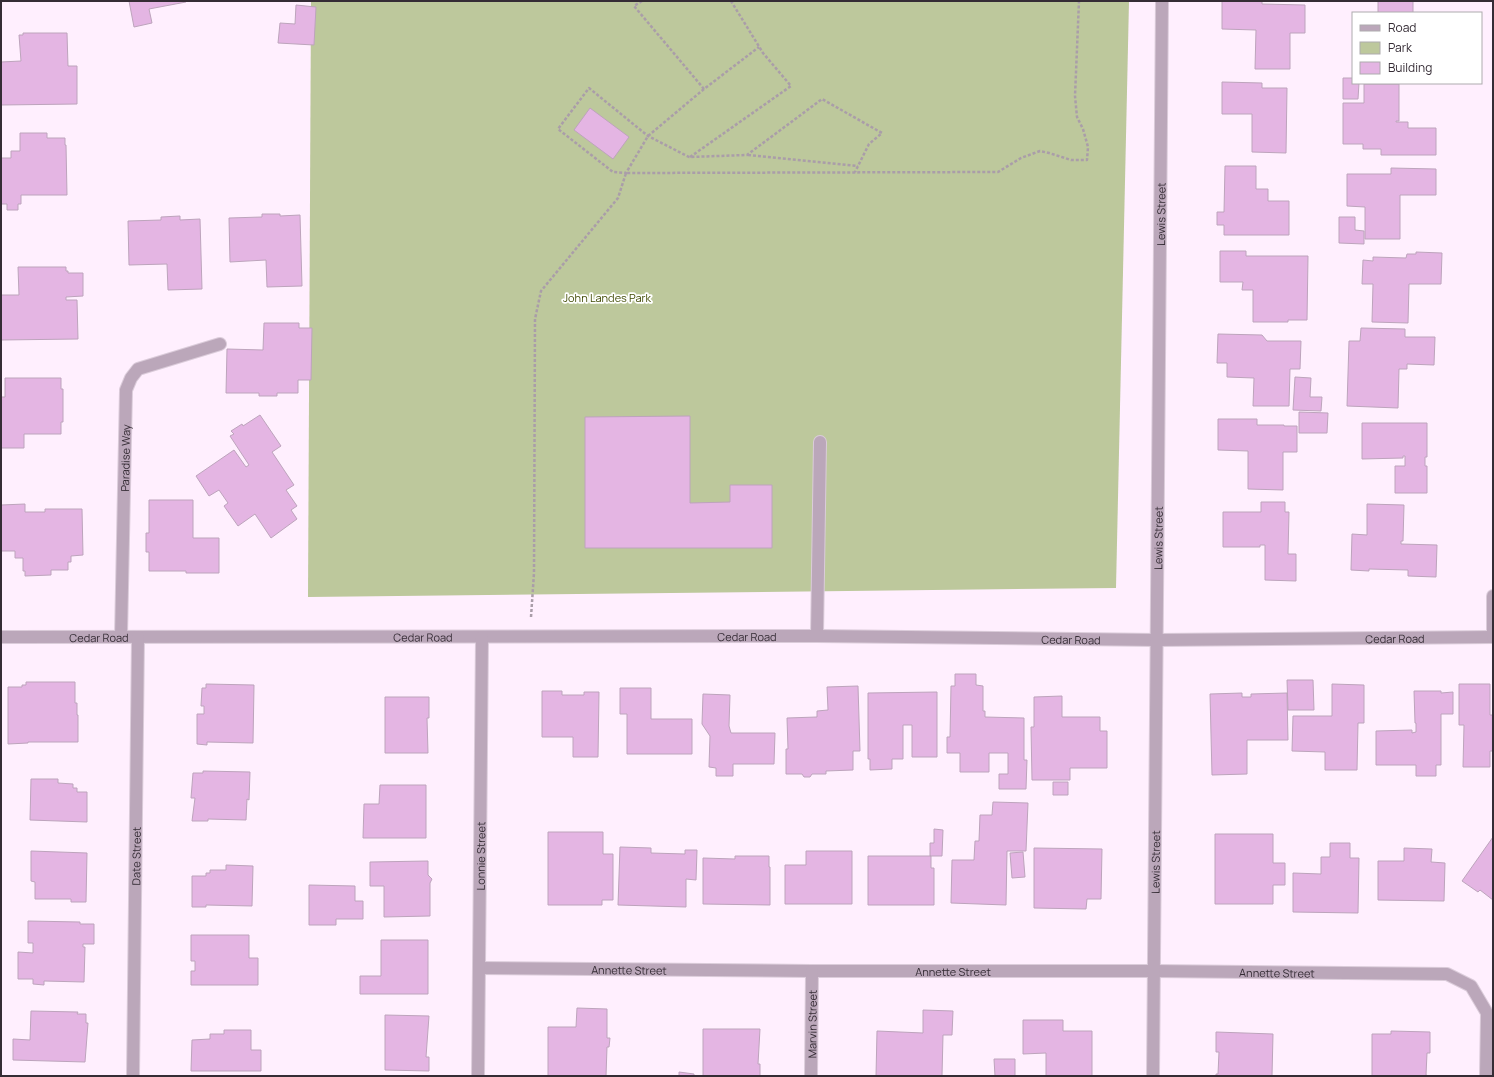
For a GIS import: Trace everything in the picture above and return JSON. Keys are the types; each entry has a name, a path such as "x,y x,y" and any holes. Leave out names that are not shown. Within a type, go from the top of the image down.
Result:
{"street":[{"name":"Lewis Street","path":"1153,1076 1162,1"},
{"name":"Paradise Way","path":"121,637 126,390 131,378 138,369 220,344"},
{"path":"817,636 820,442"},
{"path":"1493,596 1493,637"},
{"name":"Cedar Road","path":"1,637 817,636 1157,640 1493,637"},
{"name":"Date Street","path":"133,1076 138,637"},
{"name":"Lonnie Street","path":"478,1076 482,637"},
{"name":"Annette Street","path":"479,968 1448,974 1471,986 1487,1013 1486,1076"},
{"name":"Marvin Street","path":"811,1076 812,971"}],"path":[{"path":"642,1 634,6 704,90"},
{"path":"689,157 791,86 759,47 731,1"},
{"path":"858,166 747,155 689,157 648,136 589,88 558,129 613,172 626,173 998,172 1021,158 1040,152 1049,153 1071,160 1087,160 1088,147 1078,117 1075,96 1079,1"},
{"path":"530,637 534,573 535,319 541,291 618,198 626,173 648,136 759,47"},
{"path":"747,155 822,99 882,133 869,144 855,172"}],"green space":[{"name":"John Landes Park","path":"311,1 1129,1 1116,588 308,597"}],"building":[{"path":"129,1 186,2 149,9 152,23 134,27"},
{"path":"1222,1 1262,1 1262,4 1305,5 1305,33 1290,33 1290,69 1255,69 1256,30 1222,29"},
{"path":"1378,1 1413,1 1413,12 1378,12"},
{"path":"296,5 316,7 314,45 278,43 280,23 295,24"},
{"path":"23,33 67,33 68,66 77,66 77,104 1,105 1,62 21,61 19,35 23,35"},
{"path":"1343,78 1352,78 1352,84 1359,84 1358,99 1343,99"},
{"path":"1222,82 1262,83 1262,88 1287,88 1286,153 1252,152 1252,114 1222,114"},
{"path":"1364,84 1399,84 1399,121 1396,122 1408,122 1408,128 1436,128 1436,155 1381,155 1381,149 1363,149 1363,144 1343,144 1343,103 1364,103"},
{"path":"590,108 629,137 613,159 574,130"},
{"path":"20,133 47,133 47,138 65,138 67,195 21,195 21,204 18,204 18,210 7,210 7,204 1,204 1,158 11,158 11,151 20,151"},
{"path":"1225,166 1256,166 1256,189 1268,189 1268,201 1289,201 1289,235 1224,235 1224,225 1217,225 1217,212 1224,212"},
{"path":"1391,168 1436,169 1436,195 1400,195 1400,239 1365,239 1365,207 1347,206 1347,174 1391,174"},
{"path":"262,214 280,214 280,216 300,215 302,286 267,287 266,260 230,262 229,218 262,217"},
{"path":"180,216 180,220 200,219 202,289 168,290 167,264 129,265 128,221 161,220 161,217"},
{"path":"1339,217 1355,217 1355,230 1364,231 1364,244 1339,243"},
{"path":"1220,251 1246,251 1246,256 1308,256 1307,320 1288,320 1288,322 1253,322 1253,290 1242,290 1243,282 1220,282"},
{"path":"1416,252 1442,253 1441,284 1409,284 1408,323 1372,322 1373,284 1362,284 1363,260 1373,261 1373,257 1406,258 1407,254 1416,254"},
{"path":"18,267 66,267 66,271 68,271 68,273 83,273 83,296 66,297 66,300 77,300 78,339 1,340 1,295 19,295"},
{"path":"264,323 299,323 299,328 312,328 311,380 298,380 298,393 277,393 277,396 259,396 259,393 226,393 227,349 263,350"},
{"path":"1361,328 1405,329 1405,337 1435,337 1434,365 1407,364 1407,369 1399,369 1398,408 1347,406 1349,341 1360,341"},
{"path":"1218,334 1262,335 1267,341 1301,341 1300,369 1290,369 1289,406 1253,406 1254,378 1227,377 1227,363 1217,363"},
{"path":"1295,377 1311,378 1310,397 1322,397 1321,411 1293,410"},
{"path":"5,378 61,378 61,389 63,389 63,422 61,422 61,434 24,434 24,448 1,448 1,397 5,397"},
{"path":"1299,412 1328,413 1327,433 1299,433"},
{"path":"260,415 281,446 272,452 294,485 286,490 297,506 291,510 297,519 271,538 255,514 238,526 224,506 228,503 219,490 209,496 196,476 234,450 246,467 249,465 230,436 234,434 231,431 242,424 243,426"},
{"path":"690,416 690,503 730,502 730,485 772,485 772,548 585,548 585,417"},
{"path":"1218,419 1257,419 1257,425 1297,426 1297,452 1283,452 1283,490 1248,489 1248,451 1218,450"},
{"path":"1362,423 1427,423 1427,457 1425,457 1425,466 1427,466 1427,493 1395,493 1395,466 1405,466 1405,456 1403,456 1403,458 1362,459"},
{"path":"149,500 193,500 193,538 219,538 219,573 149,571 149,552 146,552 146,533 149,533"},
{"path":"1261,502 1285,502 1285,512 1289,512 1288,554 1296,554 1296,581 1265,580 1265,545 1260,545 1260,547 1223,547 1223,512 1261,512"},
{"path":"25,504 25,512 45,512 45,509 82,509 83,555 71,556 71,562 68,562 68,570 51,570 51,575 25,576 25,571 23,571 23,558 15,558 15,551 1,551 1,505"},
{"path":"1367,504 1404,505 1403,541 1401,541 1401,544 1437,545 1436,577 1408,576 1408,570 1351,570 1352,534 1367,535"},
{"path":"955,674 976,674 976,685 983,686 983,711 985,711 985,717 1024,718 1024,760 1027,760 1026,789 999,789 999,774 1008,774 1008,753 989,753 989,772 960,772 960,753 947,753 947,737 950,737 951,686 955,686"},
{"path":"1287,680 1313,680 1314,710 1288,710"},
{"path":"26,682 75,682 75,703 77,703 78,715 78,742 28,742 8,744 8,687 22,687 22,685 26,685"},
{"path":"206,684 254,685 253,743 207,742 207,745 197,744 197,714 204,714 204,706 201,706 202,688 206,688"},
{"path":"1332,684 1364,685 1364,723 1358,723 1357,770 1325,770 1325,752 1292,751 1293,716 1332,716"},
{"path":"1459,684 1490,684 1490,715 1493,715 1493,751 1490,751 1490,767 1463,767 1464,725 1459,725"},
{"path":"858,686 860,751 853,751 853,770 826,771 826,774 812,774 810,777 804,777 802,774 786,774 786,749 788,749 787,718 817,717 817,711 828,710 827,687"},
{"path":"620,688 651,688 651,719 692,719 692,754 627,754 627,714 620,714"},
{"path":"542,691 562,691 562,695 584,695 584,692 599,692 598,757 573,757 573,737 542,737"},
{"path":"1414,691 1441,691 1441,693 1453,692 1453,714 1441,714 1441,765 1436,765 1436,776 1416,776 1416,765 1376,765 1376,731 1412,730 1412,733 1416,732"},
{"path":"937,692 937,757 912,757 912,725 903,725 903,759 892,759 892,769 870,770 870,759 868,759 868,693"},
{"path":"1242,693 1242,697 1251,697 1251,694 1287,693 1288,740 1247,740 1247,774 1212,775 1210,694"},
{"path":"703,694 730,695 729,726 731,733 775,733 774,764 733,764 733,776 716,776 716,768 709,767 710,736 702,724"},
{"path":"1062,696 1062,717 1100,717 1100,731 1107,731 1107,768 1070,768 1070,780 1032,780 1031,727 1034,727 1034,697"},
{"path":"385,697 429,697 429,718 427,718 428,753 385,753"},
{"path":"203,771 250,772 249,800 247,799 246,820 208,819 208,821 192,821 195,798 191,798 193,773 203,773"},
{"path":"31,779 58,779 58,783 73,784 73,788 77,788 77,792 87,792 87,822 30,820"},
{"path":"1053,782 1068,782 1068,795 1053,795"},
{"path":"380,785 426,785 426,838 363,838 364,804 379,804"},
{"path":"993,802 1028,803 1026,851 1007,851 1006,905 951,903 952,860 974,860 975,841 979,841 980,815 992,815"},
{"path":"934,829 943,830 942,856 930,856 930,843 934,843"},
{"path":"548,832 603,832 603,854 613,854 613,900 602,900 602,905 548,905"},
{"path":"1215,834 1273,834 1273,863 1285,863 1285,885 1273,885 1273,904 1215,904"},
{"path":"1493,837 1493,900 1480,890 1478,892 1462,881"},
{"path":"1330,843 1350,843 1350,858 1359,858 1358,913 1293,912 1293,873 1321,874 1321,857 1330,857"},
{"path":"620,847 651,848 651,853 685,854 685,850 697,850 696,880 686,879 686,907 618,905"},
{"path":"1034,848 1102,849 1101,899 1087,899 1086,909 1034,908"},
{"path":"1404,848 1432,849 1431,862 1445,863 1444,901 1378,900 1378,861 1404,861"},
{"path":"31,851 87,853 86,902 71,902 71,899 35,899 35,882 31,881"},
{"path":"806,851 852,851 852,904 785,904 785,865 806,865"},
{"path":"1023,852 1025,877 1012,878 1010,853"},
{"path":"735,856 769,856 770,905 703,904 703,858 735,859"},
{"path":"868,856 931,856 931,868 934,868 934,905 868,905"},
{"path":"428,861 428,875 432,879 430,883 430,916 384,917 384,886 370,886 370,862"},
{"path":"226,865 253,866 252,906 206,905 206,907 192,907 192,876 206,876 206,873 210,873 210,870 226,870"},
{"path":"309,885 355,886 355,901 363,901 363,919 336,919 336,925 309,925"},
{"path":"28,921 80,922 80,924 94,924 94,944 83,944 83,947 85,947 84,982 44,981 44,985 33,984 33,979 18,979 18,952 33,953 33,943 28,943"},
{"path":"191,935 249,935 249,958 258,958 258,985 191,985 191,971 195,971 195,961 191,961"},
{"path":"381,940 428,940 428,994 360,994 360,976 381,976"},
{"path":"577,1008 607,1009 607,1038 610,1038 609,1047 607,1047 606,1076 548,1076 548,1027 576,1027"},
{"path":"923,1010 953,1011 952,1035 943,1035 942,1076 876,1076 877,1031 923,1033"},
{"path":"31,1011 78,1012 77,1014 86,1014 86,1023 88,1023 85,1062 13,1060 13,1039 30,1040"},
{"path":"385,1015 429,1016 426,1057 429,1057 429,1071 385,1070"},
{"path":"1023,1020 1063,1020 1063,1031 1092,1031 1092,1076 1046,1076 1046,1053 1023,1054"},
{"path":"703,1029 760,1029 758,1064 760,1064 760,1076 703,1076"},
{"path":"224,1030 251,1030 251,1050 261,1050 261,1071 191,1071 192,1040 210,1039 210,1034 224,1034"},
{"path":"1391,1031 1430,1032 1430,1053 1427,1053 1426,1075 1429,1076 1372,1076 1372,1034 1391,1034"},
{"path":"1216,1032 1273,1034 1272,1076 1216,1076 1216,1074 1218,1074 1219,1052 1216,1052"},
{"path":"994,1059 1015,1059 1015,1076 995,1076"},
{"path":"679,1072 694,1074 694,1076 679,1076"}]}
